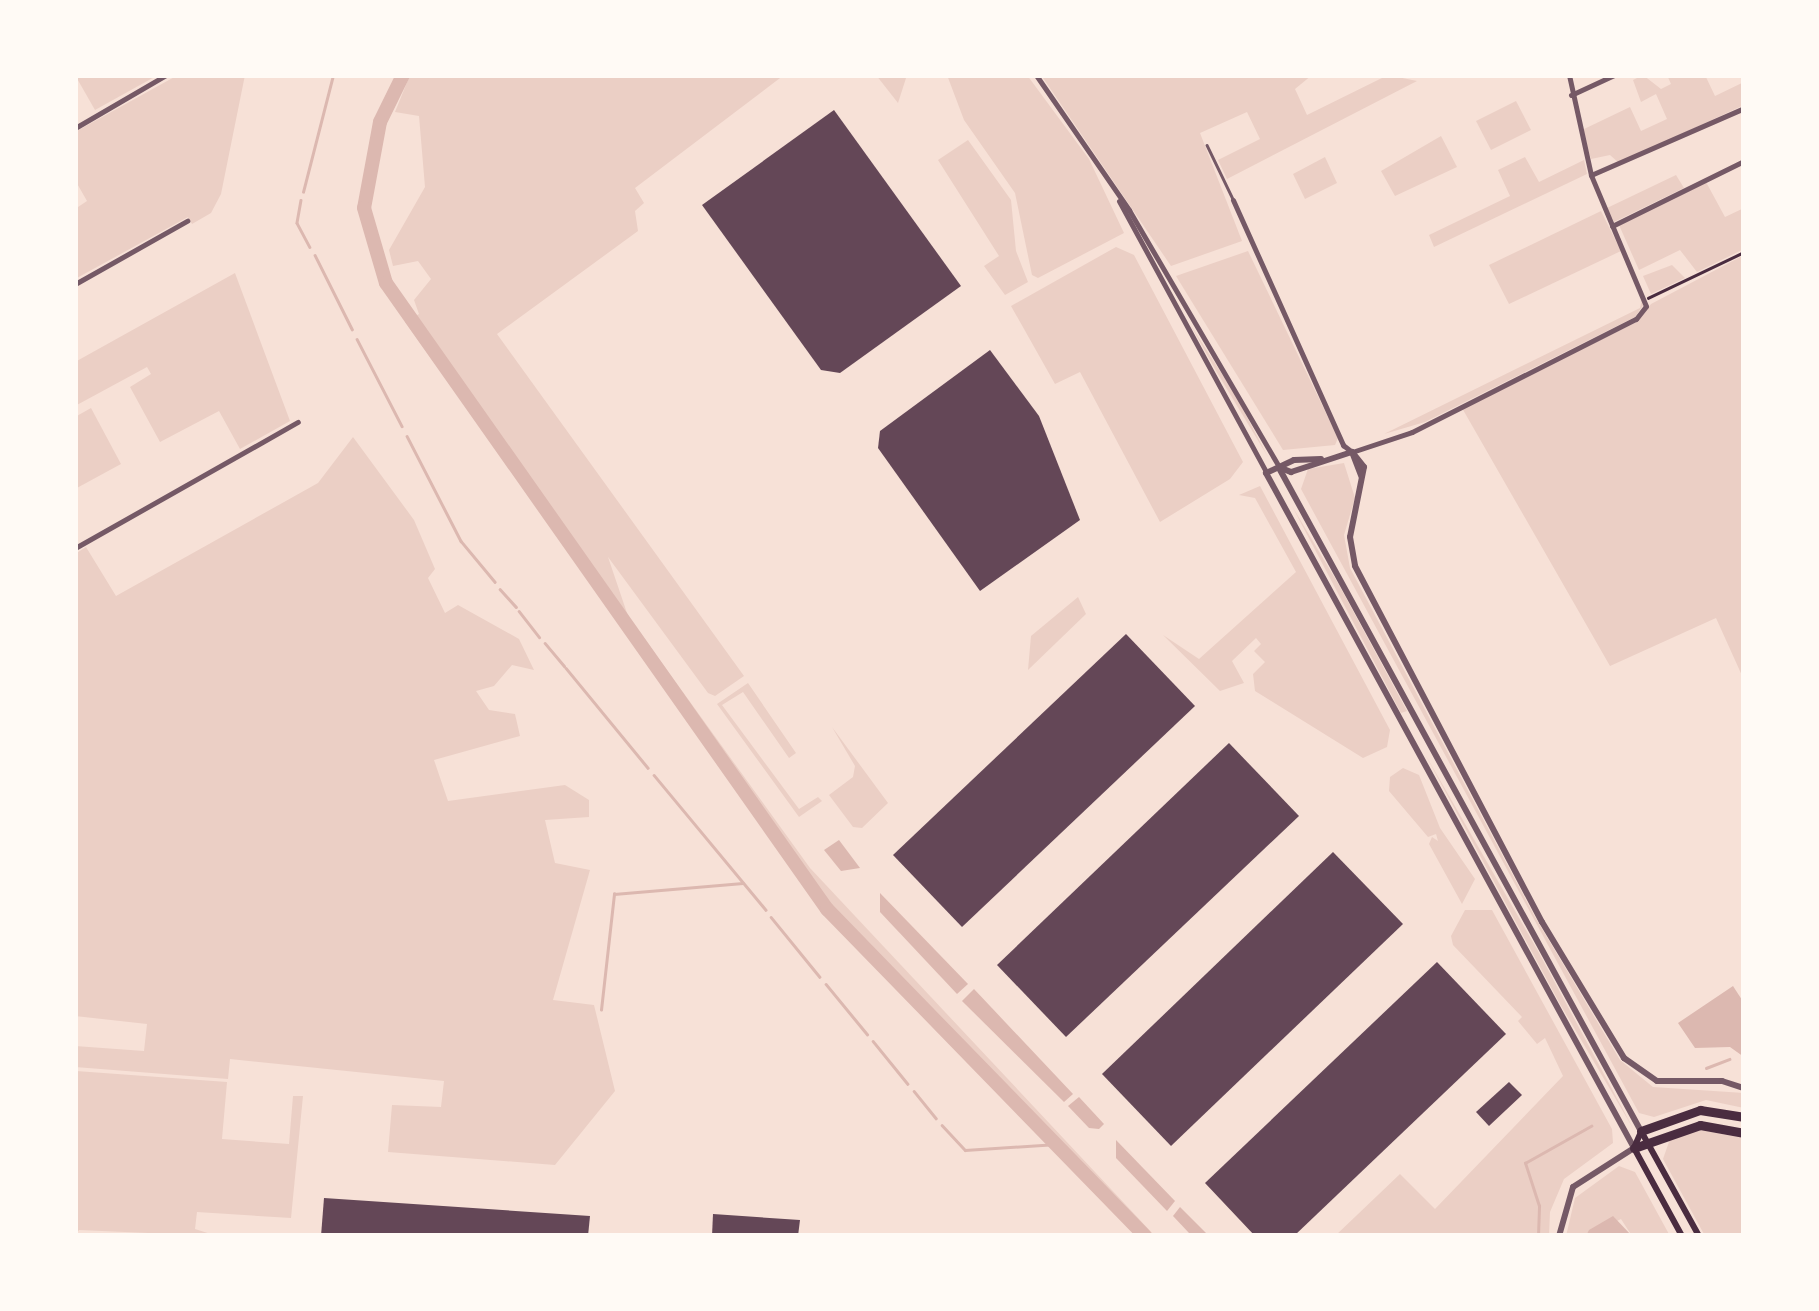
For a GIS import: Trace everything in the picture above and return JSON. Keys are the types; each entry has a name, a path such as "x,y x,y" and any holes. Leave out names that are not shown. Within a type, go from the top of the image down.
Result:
{"highway":[{"path":"1642,1130 1700,1110 1744,1117"},
{"path":"1634,1148 1700,1125 1744,1133"}],"main road":[{"path":"1642,1130 1699,1236"},
{"path":"1642,1130 1634,1148 1682,1236"}],"street":[{"path":"75,128 166,75"},
{"path":"1036,75 1118,198 1280,468 1642,1130"},
{"path":"1266,472 1352,452 1412,432 1636,319 1647,300 1590,175 1569,75"},
{"path":"1571,95 1614,75"},
{"path":"1590,175 1744,108"},
{"path":"1612,226 1744,161"},
{"path":"1118,198 1634,1148 1573,1187 1558,1236"},
{"path":"1233,200 1333,411 1342,442 1361,457 1350,537 1355,566 1542,922 1624,1058 1657,1082 1722,1081 1744,1088"},
{"path":"75,284 186,221"},
{"path":"75,548 298,422"}],"lane":[{"path":"1207,145 1233,200"}],"path":[{"path":"1647,300 1744,252"}],"shaded area":[{"path":"75,75 158,75 95,110"},
{"path":"178,75 245,75 221,194 211,213 192,224 188,217 75,279 75,209 87,201 75,180 75,132"},
{"path":"410,75 784,75 635,188 644,203 635,211 638,231 497,334 744,676 715,696 708,693 608,557 628,616 810,868 1155,1236 1137,1236 830,915 405,322 419,314 414,300 431,279 418,261 393,266 389,250 425,187 419,116 395,112"},
{"path":"876,75 907,75 898,103"},
{"path":"947,75 1027,75 1089,159 1124,233 1038,278 1032,275 1015,193 964,120"},
{"path":"1041,75 1312,75 1295,89 1307,115 1388,75 1417,81 1227,179 1218,160 1260,139 1247,112 1200,133 1242,241 1171,266"},
{"path":"1643,75 1661,89 1671,84 1667,75 1705,75 1715,96 1744,82 1744,105 1619,163 1610,155 1591,159 1582,130 1630,107 1641,131 1667,119 1656,94 1641,102 1633,80"},
{"path":"1516,101 1531,130 1491,150 1476,121"},
{"path":"1441,136 1457,167 1395,196 1381,171"},
{"path":"968,140 1011,200 1016,251 1028,282 1005,295 984,266 999,256 938,160"},
{"path":"1325,157 1337,183 1305,199 1293,174"},
{"path":"1525,157 1539,182 1584,160 1587,174 1434,247 1429,235 1510,196 1498,170"},
{"path":"1676,175 1684,188 1614,222 1607,208"},
{"path":"1706,182 1725,217 1744,208 1744,249 1697,272 1680,250 1639,270 1619,225"},
{"path":"1601,211 1621,251 1509,304 1489,265"},
{"path":"1116,247 1134,255 1243,462 1230,479 1160,522 1080,372 1055,384 1011,306"},
{"path":"1248,251 1338,438 1335,445 1283,450 1176,276"},
{"path":"1744,255 1744,680 1716,618 1610,666 1462,408 1637,322 1651,304"},
{"path":"1672,265 1685,278 1651,294 1643,276"},
{"path":"235,273 290,421 240,449 219,411 160,442 130,387 151,374 147,367 75,406 75,362"},
{"path":"1642,300 1644,304 1635,317 1425,422 1384,434 1640,308"},
{"path":"1190,324 1236,396 1268,457 1216,371"},
{"path":"91,408 121,464 75,489 75,417"},
{"path":"353,437 414,520 435,569 428,578 445,613 458,605 519,639 534,670 512,665 494,686 476,691 489,710 515,714 520,736 434,760 448,801 565,785 589,800 589,817 545,820 555,863 590,870 553,1000 594,1005 615,1091 555,1165 388,1152 392,1105 441,1107 444,1081 230,1059 228,1079 75,1067 75,1046 144,1051 147,1024 75,1016 75,554 86,547 116,596 318,483"},
{"path":"1344,463 1355,498 1344,535 1350,568 1535,917 1620,1060 1653,1087 1744,1093 1744,1108 1706,1100 1654,1117 1639,1113 1301,489 1308,469"},
{"path":"1260,486 1390,730 1387,747 1363,758 1255,691 1253,674 1265,662 1254,651 1261,644 1256,638 1232,661 1244,683 1220,691 1163,635 1199,659 1296,572 1255,498 1239,495"},
{"path":"1292,506 1339,585 1407,711 1401,713"},
{"path":"1078,597 1086,614 1028,670 1031,636"},
{"path":"748,683 796,753 789,758 743,692 722,705 799,809 818,797 822,801 799,817 717,704"},
{"path":"832,727 888,803 862,828 853,827 829,795 853,777 855,766"},
{"path":"1425,754 1538,951 1634,1130 1560,1004"},
{"path":"1403,768 1419,775 1440,828 1475,879 1462,904 1429,844 1432,837 1438,841 1436,834 1428,837 1389,791 1390,777"},
{"path":"839,840 860,868 841,871 824,850"},
{"path":"880,893 968,984 957,994 880,912"},
{"path":"1465,910 1492,910 1612,1129 1613,1143 1564,1179 1550,1212 1549,1236 1335,1236 1400,1174 1435,1209 1563,1076 1545,1038 1537,1044 1518,1021 1522,1017 1453,945 1451,936"},
{"path":"1733,986 1744,1003 1744,1057 1730,1047 1695,1048 1678,1023"},
{"path":"974,989 1073,1094 1064,1102 962,1001"},
{"path":"76,1071 227,1082 222,1139 289,1144 293,1096 303,1096 291,1218 197,1212 195,1229 217,1236 79,1230 75,1236"},
{"path":"1079,1097 1104,1124 1099,1129 1089,1128 1068,1106"},
{"path":"1694,1129 1744,1138 1744,1236 1705,1236 1663,1159 1670,1139"},
{"path":"1116,1140 1175,1201 1167,1211 1116,1158"},
{"path":"1619,1166 1635,1172 1670,1236 1632,1236 1621,1219 1586,1236 1566,1236 1575,1198"},
{"path":"1180,1207 1209,1236 1189,1233 1173,1216"},
{"path":"1613,1216 1632,1236 1586,1236 1589,1230"}],"building":[{"path":"834,110 961,286 840,373 821,370 702,205"},
{"path":"990,350 1039,416 1080,520 980,591 878,448 880,431"},
{"path":"1126,634 1195,706 962,927 893,855"},
{"path":"1229,743 1299,816 1066,1037 997,965"},
{"path":"1333,852 1403,924 1171,1146 1102,1074"},
{"path":"1437,962 1506,1034 1294,1236 1255,1236 1205,1183"},
{"path":"1509,1082 1522,1095 1489,1126 1476,1112"},
{"path":"324,1198 590,1216 588,1236 321,1236"},
{"path":"713,1214 800,1220 798,1236 712,1236"}],"waterway":[{"path":"303,192 333,75"},
{"path":"403,75 380,122 364,208 386,283 827,909 1145,1236"},
{"path":"301,200 297,223 310,247"},
{"path":"315,255 352,329"},
{"path":"357,339 402,426"},
{"path":"407,436 461,541 495,582"},
{"path":"500,589 516,607"},
{"path":"519,611 539,637"},
{"path":"545,643 564,666"},
{"path":"566,668 648,768"},
{"path":"654,775 766,910"},
{"path":"601,1010 614,894 743,883"},
{"path":"771,917 820,977"},
{"path":"826,984 867,1034"},
{"path":"873,1041 908,1084"},
{"path":"1706,1068 1729,1059"},
{"path":"914,1091 936,1118"},
{"path":"942,1125 965,1150 1057,1144"},
{"path":"1538,1236 1539,1206 1525,1163 1591,1126"}]}
